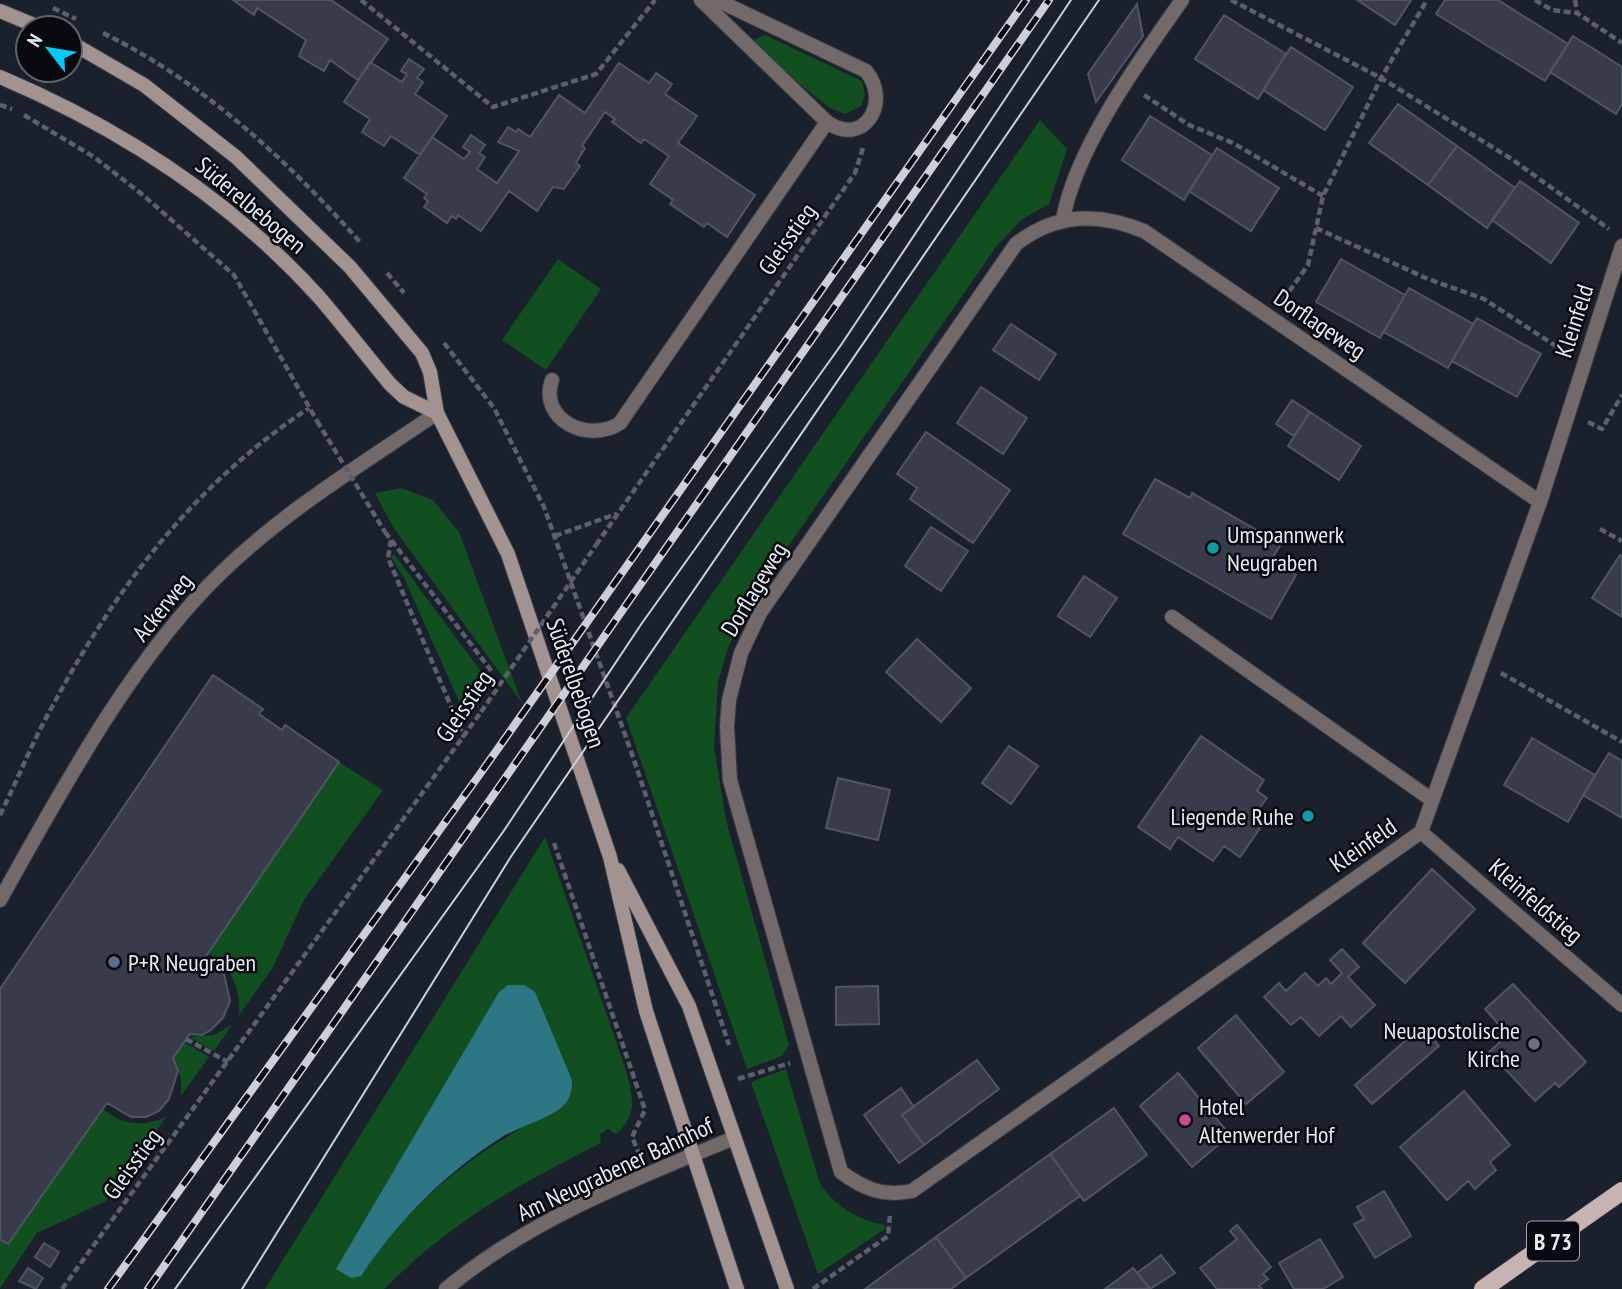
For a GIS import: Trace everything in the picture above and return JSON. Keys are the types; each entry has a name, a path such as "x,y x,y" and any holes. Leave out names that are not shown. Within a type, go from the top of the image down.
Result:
{"main road":[{"name":"Süderelbebogen","path":"84,50 144,85 236,157 341,258 422,353 430,372 437,413 508,554 610,857 635,974 737,1289"},
{"name":"Süderelbebogen","path":"0,77 104,128 198,186 290,268 390,384 404,397 437,413"},
{"name":"Süderelbebogen","path":"610,857 689,1006 787,1289"},
{"name":"B 73","path":"1483,1289 1622,1191"}],"street":[{"path":"701,0 827,122 839,130 852,130 862,126 875,110 875,85 866,71 716,0"},
{"path":"1063,219 1068,189 1125,83 1182,0"},
{"path":"552,380 549,389 552,407 573,427 598,433 620,423 827,122"},
{"name":"Dorflageweg","path":"892,1195 858,1185 841,1172 834,1153 738,815 727,751 729,700 741,653 760,614 1003,259 1031,232 1063,219 1096,218 1144,231 1541,502"},
{"name":"Kleinfeld","path":"892,1195 912,1191 935,1177 1421,832 1541,502 1622,246"},
{"name":"Ackerweg","path":"0,900 106,721 169,629 196,598 284,519 437,413"},
{"path":"1172,617 1432,800"},
{"name":"Kleinfeldstieg","path":"1421,832 1622,1005"},
{"name":"Am Neugrabener Bahnhof","path":"446,1289 531,1232 647,1175 734,1138"}],"path":[{"path":"361,0 493,107 596,74 654,0"},
{"path":"1231,0 1381,78 1510,158 1611,230"},
{"path":"1271,318 1308,265 1323,196 1381,78 1427,0"},
{"path":"1535,0 1552,10 1577,13 1622,44"},
{"path":"1575,0 1577,13"},
{"path":"1125,83 1189,125 1233,143 1323,196"},
{"path":"0,105 36,121 94,157 143,195 234,275 309,408 385,532 493,673"},
{"name":"Gleisstieg","path":"62,1289 464,738 855,173 863,151 862,126"},
{"path":"1316,228 1428,279 1484,299 1584,365"},
{"path":"1569,413 1602,429 1622,395"},
{"path":"0,815 52,707 159,540 192,504 237,463 309,408"},
{"path":"555,536 617,514"},
{"path":"1600,529 1622,541"},
{"path":"391,540 388,558 464,738"},
{"path":"1482,662 1622,742"},
{"path":"554,843 645,1110 632,1137 647,1175"},
{"path":"186,1039 228,1062"},
{"path":"740,1079 780,1066"},
{"path":"813,1289 888,1236 892,1195"}],"green space":[{"path":"765,35 862,81 865,94 861,106 845,114 828,107 757,49 755,39"},
{"path":"1040,120 1067,149 1049,204 1021,220 996,247 769,574 729,645 718,682 714,747 726,820 789,1045 782,1056 747,1069 626,718"},
{"path":"558,259 601,289 546,370 502,340"},
{"path":"401,488 433,500 459,532 522,703 393,527 375,493"},
{"path":"394,554 491,685 467,719 404,578 391,557"},
{"path":"339,762 383,790 304,900 272,969 239,1015 238,996 233,979 223,965 208,953"},
{"path":"545,837 626,1070 632,1096 628,1120 616,1134 608,1129 600,1134 601,1143 513,1190 460,1224 384,1289 265,1289","holes":["535,993 564,1105 503,1139 450,1177 404,1221 361,1276"]},
{"path":"232,1025 214,1051 189,1037 214,1035"},
{"path":"184,1042 209,1057 181,1096 181,1079 173,1058"},
{"path":"786,1069 820,1184 848,1211 884,1225 885,1229 818,1274 751,1082"},
{"path":"103,1109 118,1119 133,1123 166,1117 106,1201 37,1233 0,1288 0,1239 8,1244"}],"water":[{"path":"508,985 524,985 535,992 572,1080 568,1099 558,1110 502,1137 461,1166 407,1217 361,1276 351,1278 336,1269 499,992"}],"building":[{"path":"233,0 331,0 388,39 358,80 330,60 324,71 299,56 306,40 257,8 254,15"},
{"path":"1357,0 1411,0 1395,25"},
{"path":"1445,0 1498,0 1568,44 1545,81 1436,14"},
{"path":"1137,4 1143,36 1096,102 1088,74"},
{"path":"1224,15 1286,54 1258,99 1195,59"},
{"path":"1573,36 1622,67 1622,104 1616,114 1550,72"},
{"path":"1291,47 1353,87 1325,130 1263,90"},
{"path":"409,59 424,69 417,78 423,82 415,94 447,116 420,155 391,136 384,146 362,132 370,119 344,102 370,62 402,82 407,74 401,71"},
{"path":"619,63 649,83 656,73 672,84 665,94 697,116 678,143 755,195 727,237 707,223 704,227 670,204 673,200 650,184 669,156 644,139 641,143 612,122 615,119 605,112 582,146 585,148 576,163 580,166 564,189 553,187 537,211 509,191 481,231 458,215 456,219 452,216 447,223 424,207 428,201 424,198 427,194 404,178 432,137 464,159 470,152 463,147 471,135 485,145 479,153 485,157 477,169 497,183 519,151 498,142 508,127 516,132 518,129 530,137 559,95 585,113"},
{"path":"1398,104 1457,146 1428,185 1369,143"},
{"path":"1150,116 1212,155 1184,200 1122,160"},
{"path":"1457,146 1515,188 1487,228 1428,185"},
{"path":"1217,148 1279,188 1251,231 1189,191"},
{"path":"1520,181 1579,223 1551,263 1492,220"},
{"path":"1341,259 1405,295 1380,338 1316,302"},
{"path":"1409,288 1473,324 1448,368 1384,332"},
{"path":"1477,318 1541,354 1517,397 1452,361"},
{"path":"1011,324 1056,354 1039,380 993,350"},
{"path":"981,387 1027,418 1003,454 957,423"},
{"path":"1292,400 1310,412 1294,436 1276,424"},
{"path":"1310,412 1361,446 1339,480 1288,446"},
{"path":"926,432 1010,490 973,543 910,499 917,488 897,474"},
{"name":"Umspannwerk Neugraben","path":"1155,479 1190,498 1192,493 1281,544 1271,560 1296,575 1271,619 1123,534"},
{"path":"931,527 968,551 941,591 905,566"},
{"path":"1620,555 1622,556 1622,617 1592,598"},
{"path":"1084,576 1117,598 1090,637 1058,616"},
{"path":"917,639 971,688 941,722 886,672"},
{"name":"P+R Neugraben","path":"213,675 263,709 259,714 282,730 285,725 339,762 204,959 224,974 230,1001 223,1018 211,1030 202,1035 190,1034 173,1058 178,1071 169,1099 159,1111 146,1117 131,1117 107,1103 8,1244 0,1239 0,989"},
{"path":"1201,736 1264,780 1257,791 1267,798 1255,814 1265,821 1240,857 1224,846 1213,861 1178,837 1170,849 1138,827"},
{"path":"1532,738 1595,775 1568,822 1504,785"},
{"path":"1009,746 1038,766 1011,804 982,783"},
{"path":"1609,753 1622,761 1622,818 1583,795"},
{"path":"838,778 890,790 878,840 826,828"},
{"path":"1432,869 1475,909 1405,983 1363,943"},
{"path":"1342,949 1359,967 1348,977 1375,1005 1351,1027 1341,1016 1319,1036 1301,1017 1291,1025 1264,997 1279,983 1286,991 1305,973 1318,986 1326,978 1331,984 1342,973 1330,960"},
{"name":"Neuapostolische Kirche","path":"1513,984 1586,1062 1559,1087 1555,1083 1535,1101 1489,1052 1508,1035 1485,1009"},
{"path":"878,986 879,1024 836,1025 836,987"},
{"path":"1236,1015 1284,1072 1246,1104 1198,1048"},
{"path":"1422,1026 1439,1046 1372,1104 1355,1085"},
{"path":"977,1060 999,1089 924,1145 902,1115"},
{"name":"Hotel Altenwerder Hof","path":"1178,1073 1230,1135 1192,1167 1140,1106"},
{"path":"901,1088 914,1107 902,1115 924,1145 899,1163 864,1115"},
{"path":"1464,1091 1510,1145 1490,1162 1496,1170 1475,1189 1468,1181 1447,1200 1400,1147"},
{"path":"1114,1108 1147,1155 1084,1201 1050,1154"},
{"path":"1050,1154 1080,1196 966,1278 936,1237"},
{"path":"1384,1191 1411,1236 1375,1258 1354,1224 1364,1219 1357,1207"},
{"path":"1237,1225 1271,1267 1263,1274 1268,1279 1259,1286 1262,1289 1217,1289 1200,1268 1237,1239 1230,1231"},
{"path":"936,1237 966,1278 951,1289 865,1289"},
{"path":"1320,1239 1343,1277 1323,1289 1294,1289 1279,1263"},
{"path":"44,1243 59,1252 50,1267 35,1257"},
{"path":"1161,1255 1175,1273 1150,1289 1137,1273"},
{"path":"28,1268 43,1278 36,1289 19,1281"},
{"path":"1133,1268 1150,1289 1105,1289"}],"tram line":[{"path":"175,1289 503,832 642,623 841,345 1071,0"},
{"path":"242,1289 512,855 1099,0"}],"railway":[{"path":"108,1289 480,774 1026,0"},
{"path":"148,1289 1049,0"}],"place":[{"name":"Umspannwerk Neugraben","path":"1213,548"},
{"name":"Liegende Ruhe","path":"1308,816"},
{"name":"P+R Neugraben","path":"114,962"},
{"name":"Neuapostolische Kirche","path":"1534,1044"},
{"name":"Hotel Altenwerder Hof","path":"1185,1120"}]}
